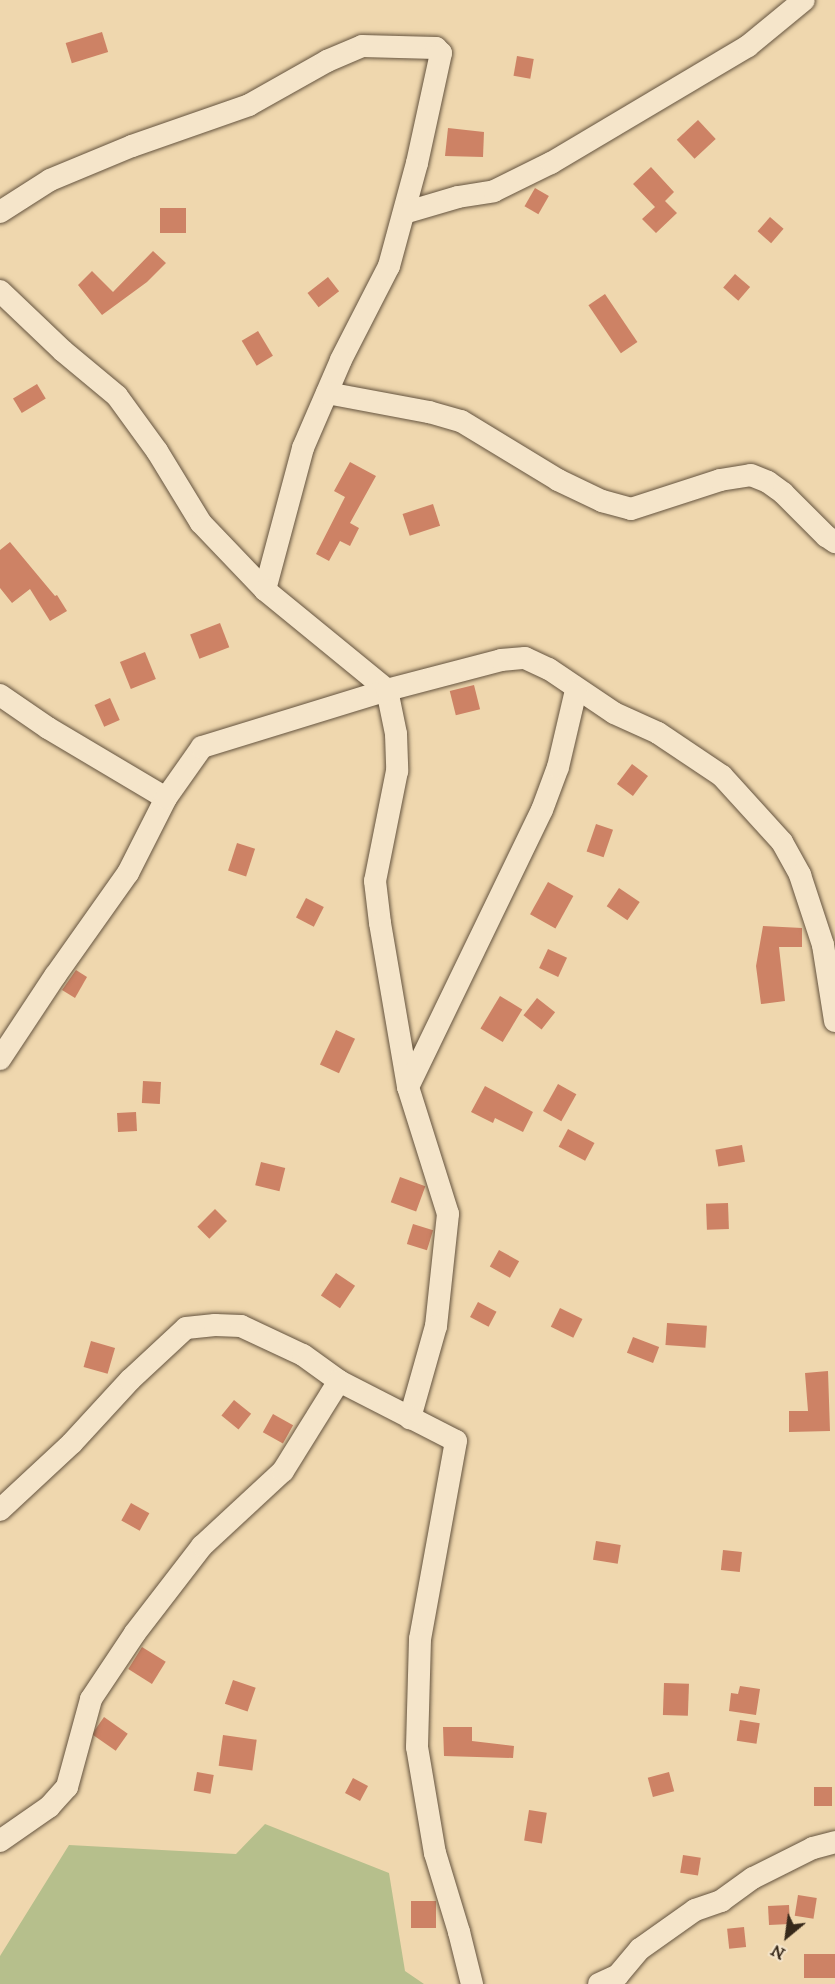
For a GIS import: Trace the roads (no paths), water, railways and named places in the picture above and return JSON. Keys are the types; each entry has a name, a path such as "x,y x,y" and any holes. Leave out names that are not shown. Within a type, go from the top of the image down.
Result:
{"street":[{"path":"404,213 458,197 494,191 551,163 748,46 804,0"},
{"path":"0,212 50,180 132,146 249,105 327,61 362,46 436,48 441,53 441,63 389,266 303,448 265,590"},
{"path":"0,291 63,351 117,396 157,451 201,523 265,590 387,690 396,734 397,771 375,881 408,1087 447,1214 436,1326 410,1418"},
{"path":"327,393 429,412 460,421 558,480 602,501 631,509 720,480 751,475 768,482 832,534"},
{"path":"0,1059 55,976 129,873 166,798 202,747 387,690 501,660 525,658 549,669 576,690 632,723 658,733 722,776 782,842 800,875 823,945 835,1021"},
{"path":"408,1087 542,810 558,767 576,690"},
{"path":"0,695 48,728 166,798"},
{"path":"0,1510 72,1443 130,1380 186,1328 216,1325 241,1326 303,1355 339,1381 456,1441 420,1639 417,1747 435,1853 472,1984"},
{"path":"0,1841 49,1807 67,1787 91,1699 135,1633 202,1546 283,1471 339,1381"},
{"path":"599,1984 618,1975 640,1949 695,1910 721,1901 753,1878 813,1848 835,1842"}]}
